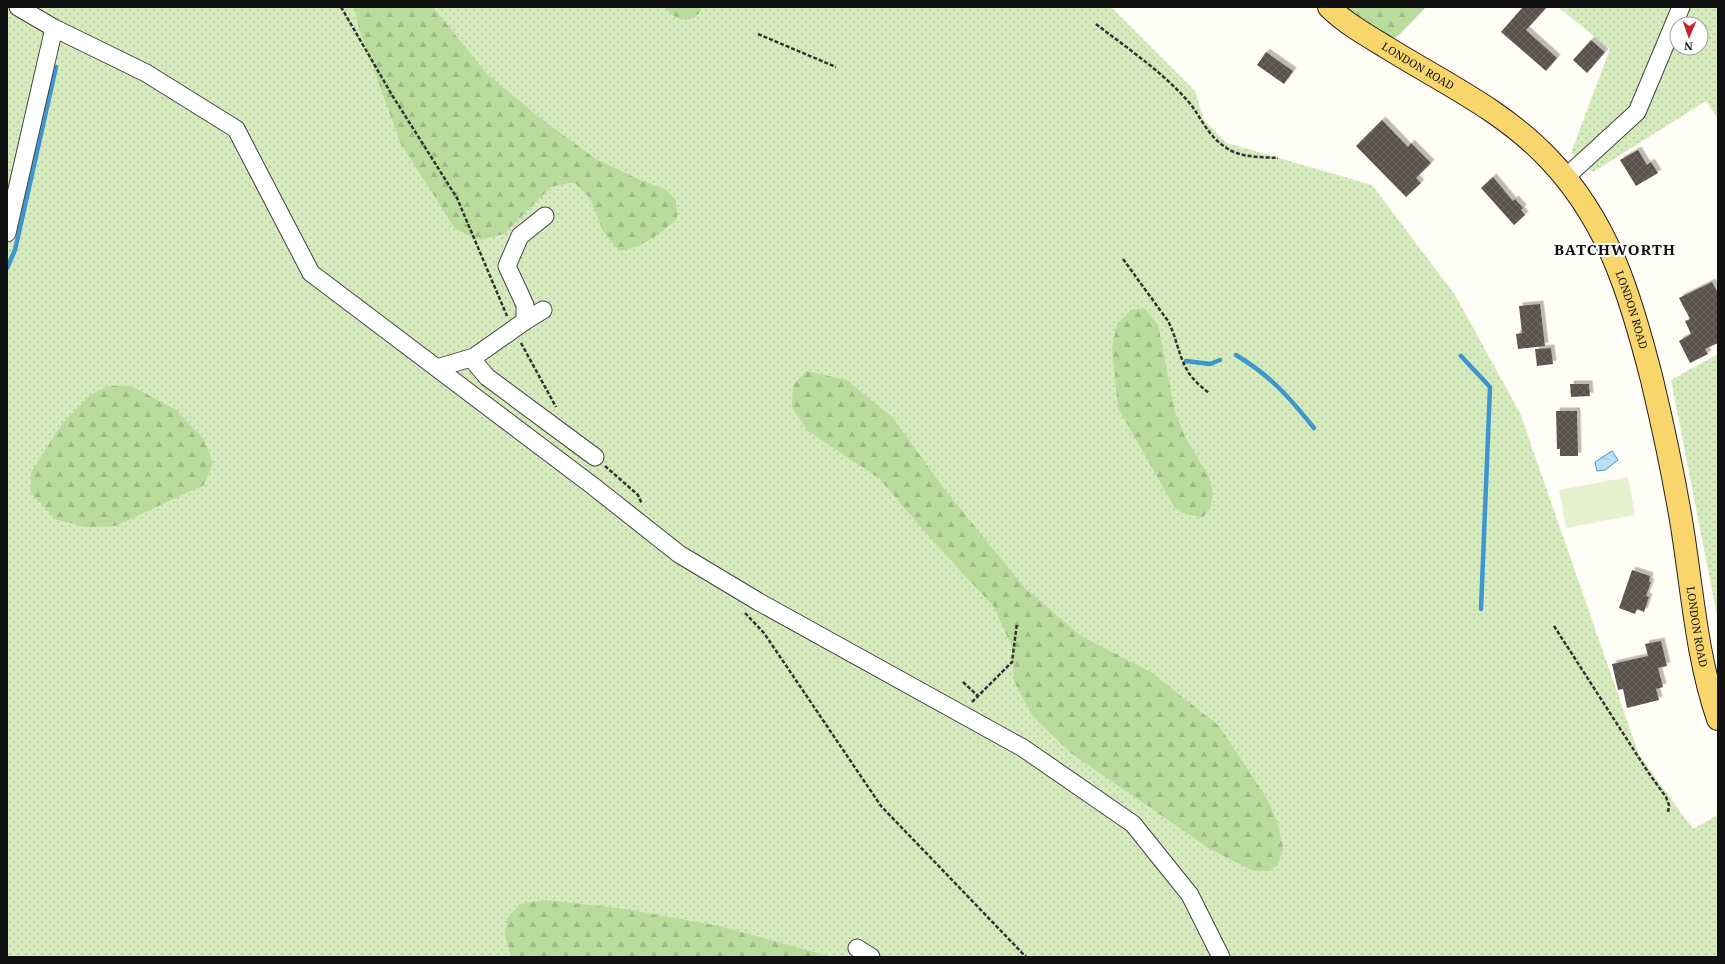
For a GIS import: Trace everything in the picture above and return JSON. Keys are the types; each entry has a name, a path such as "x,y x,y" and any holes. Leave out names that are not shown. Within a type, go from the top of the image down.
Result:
{"main road":[{"name":"LONDON ROAD","path":"1329,7 1367,35 1504,118 1527,137 1566,176 1586,204 1606,240 1618,265 1638,324 1660,414 1681,519 1696,625 1705,673 1718,719"}],"lane":[{"path":"18,7 54,28 146,73 236,129 311,273 593,486 678,554 759,602 1023,748 1133,824 1190,895 1222,957"},
{"path":"1566,176 1637,112 1681,7"},
{"path":"7,233 54,28"},
{"path":"519,325 525,305 507,266 520,236 545,216"},
{"path":"437,368 471,358 543,310"},
{"path":"471,358 487,377 595,457"}],"path":[{"path":"341,7 392,95 457,198 560,412"},
{"path":"1096,24 1149,65 1175,88 1194,109 1208,131 1226,148 1250,156 1278,158"},
{"path":"758,34 836,67"},
{"path":"1123,259 1168,321 1173,330 1186,368 1197,382 1209,393"},
{"path":"595,457 638,495 644,508"},
{"path":"744,612 764,633 881,806 1026,957"},
{"path":"961,714 1012,662 1017,623"},
{"path":"1554,626 1648,772 1666,797 1669,805 1668,813"},
{"path":"963,682 978,696"}],"green space":[{"path":"7,7 1111,7 1195,91 1204,120 1227,143 1372,185 1455,295 1520,413 1639,755 1693,829 1718,815 1718,957 7,957"},
{"path":"354,7 433,7 486,73 540,118 596,159 638,179 667,190 676,201 677,219 650,240 636,247 619,251 603,231 590,198 574,182 551,187 504,234 479,240 455,229 400,142 359,28"},
{"path":"663,7 701,7 701,11 691,19 682,20"},
{"path":"1344,7 1426,7 1398,36 1392,39"},
{"path":"1558,7 1718,7 1718,119 1706,101 1593,172 1571,153 1610,49"},
{"path":"1144,308 1158,325 1175,412 1186,439 1208,475 1213,492 1211,507 1203,517 1187,515 1175,508 1118,408 1112,348 1117,324 1131,310"},
{"path":"1718,354 1718,621 1671,380"},
{"path":"806,371 847,380 893,418 945,490 1025,588 1081,636 1151,672 1219,726 1266,797 1277,821 1283,848 1278,865 1269,871 1254,871 1210,849 1071,753 1032,715 1014,681 1012,647 994,607 924,531 880,479 808,431 792,407 793,385"},
{"path":"108,386 132,386 176,410 204,439 213,463 204,485 115,526 85,527 55,519 31,493 31,472 62,424 89,396"},
{"path":"1628,477 1635,515 1566,528 1559,490"},
{"path":"546,900 626,909 719,926 832,957 511,957 505,935 508,917 520,904"}],"water":[{"path":"1612,451 1618,460 1605,470 1597,471 1595,462"}],"building":[{"path":"1523,7 1547,7 1526,30 1557,58 1546,71 1501,32"},
{"path":"1591,40 1605,52 1587,73 1573,60"},
{"path":"1266,52 1293,71 1284,84 1257,65"},
{"path":"1382,120 1408,147 1411,143 1431,163 1416,178 1421,183 1406,197 1356,146"},
{"path":"1638,150 1647,165 1651,162 1658,173 1636,186 1620,160"},
{"path":"1493,177 1513,201 1515,199 1523,208 1521,210 1525,215 1514,225 1481,188"},
{"path":"1712,282 1718,293 1718,343 1705,349 1708,354 1690,363 1679,341 1691,334 1685,321 1690,319 1679,298"},
{"path":"1540,304 1545,346 1518,349 1516,334 1522,333 1519,306"},
{"path":"1551,348 1553,364 1537,366 1535,349"},
{"path":"1570,384 1589,384 1590,396 1571,397"},
{"path":"1556,411 1577,411 1578,456 1560,456 1560,449 1557,449"},
{"path":"1632,570 1650,576 1649,582 1651,582 1646,596 1649,597 1644,612 1637,609 1635,614 1619,608"},
{"path":"1661,641 1667,666 1658,668 1663,687 1656,689 1659,700 1627,708 1623,689 1618,690 1612,664 1648,656 1645,644"}],"waterway":[{"path":"7,268 15,250 56,67"},
{"path":"1236,355 1259,371 1279,388 1314,428"},
{"path":"1461,356 1490,387 1481,609"},
{"path":"1186,361 1210,364 1220,360"}],"district":[{"name":"BATCHWORTH","path":"1615,250"}]}
